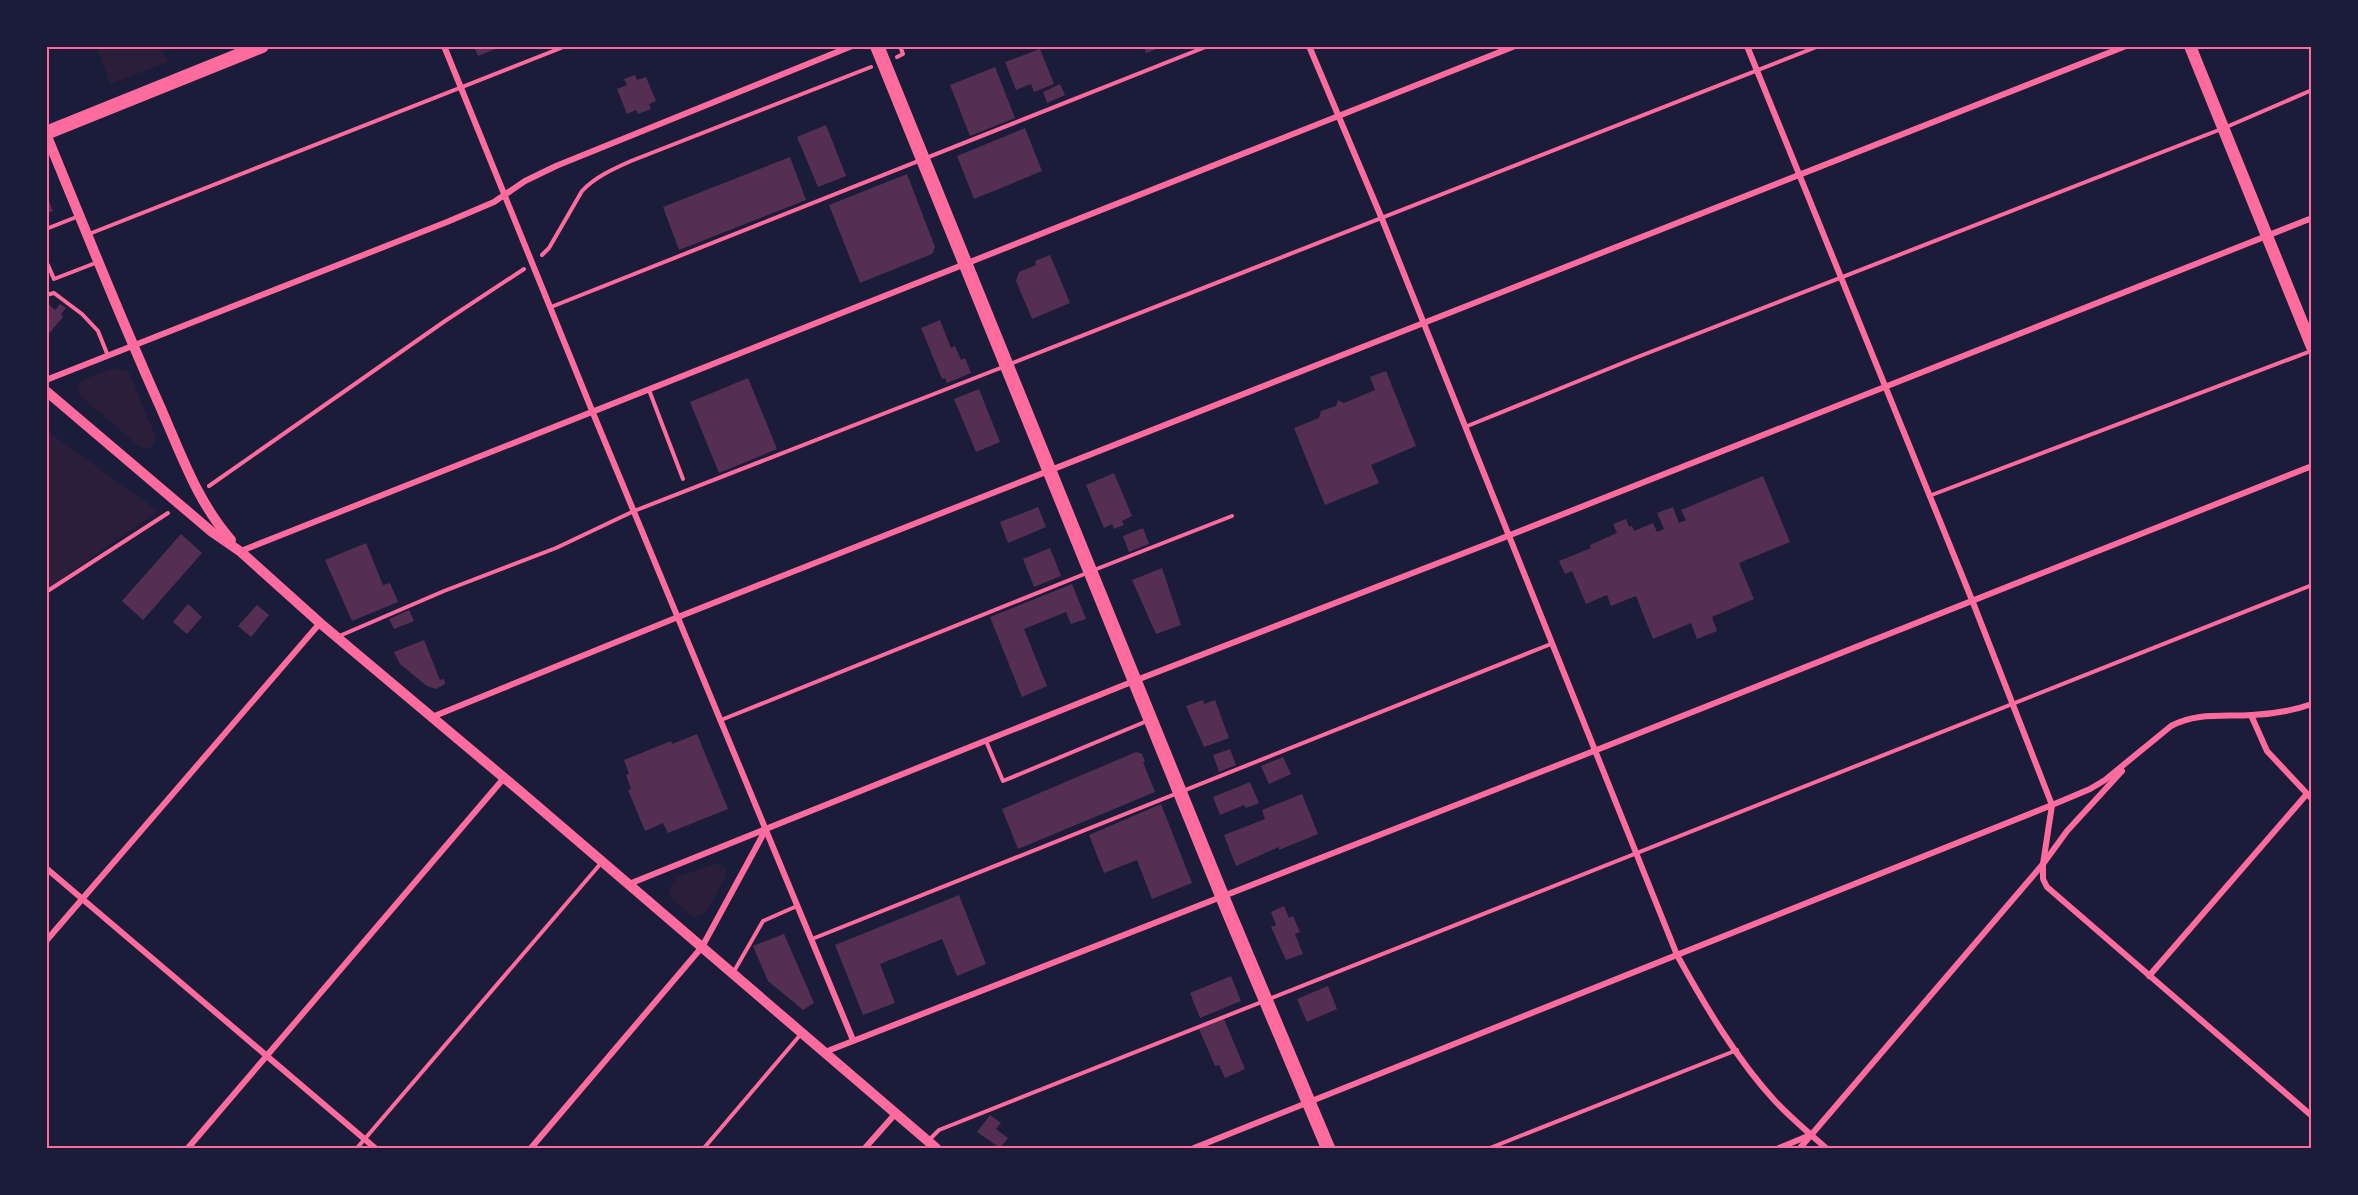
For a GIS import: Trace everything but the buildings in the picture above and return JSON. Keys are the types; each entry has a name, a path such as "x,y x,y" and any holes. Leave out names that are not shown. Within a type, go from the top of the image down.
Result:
{"main road":[{"path":"46,133 262,46"},
{"path":"877,46 1264,1000 1328,1149"},
{"path":"2190,46 2312,349"}],"street":[{"path":"444,46 765,831 853,1040"},
{"path":"46,380 447,222 506,195 525,181 556,166 852,46"},
{"path":"1309,46 1382,219 1677,955 1696,989 1737,1050 1776,1102 1826,1149"},
{"path":"241,552 1515,46"},
{"path":"1747,46 1972,600 2052,805 2043,864 2043,879 2054,895 2312,1116"},
{"path":"432,717 678,617 2126,46"},
{"path":"46,133 133,346 198,493 213,520 241,552 336,637 629,884 932,1145"},
{"path":"629,884 1134,681 2312,218"},
{"path":"46,391 212,532 241,552"},
{"path":"824,1053 2312,466"},
{"path":"46,942 320,623"},
{"path":"1194,1149 2090,789 2121,768 2181,720 2209,715 2282,713 2312,704"},
{"path":"2149,976 2309,797 2267,751 2251,715"},
{"path":"1800,1149 2043,864 2088,807 2141,752"},
{"path":"188,1149 504,778"},
{"path":"531,1149 702,947 765,831"},
{"path":"46,868 375,1149"},
{"path":"865,1149 896,1113"},
{"path":"1779,1149 1811,1135"}],"lane":[{"path":"87,235 566,46"},
{"path":"551,307 1208,46"},
{"path":"336,637 444,591 556,548 634,511 1819,46"},
{"path":"1464,427 2224,128 2312,90"},
{"path":"46,229 80,216"},
{"path":"46,266 48,265 54,279 98,262"},
{"path":"46,295 54,293 82,314 98,331 108,356"},
{"path":"1929,496 2312,349"},
{"path":"649,390 683,479"},
{"path":"720,720 1232,516"},
{"path":"932,1145 939,1130 2312,585"},
{"path":"811,939 1180,794 1551,644"},
{"path":"986,741 1003,781 1150,720"},
{"path":"357,1149 602,862"},
{"path":"733,974 763,921 797,906"},
{"path":"704,1149 801,1033"},
{"path":"1490,1149 1737,1050"}],"path":[{"path":"198,493 533,262 549,248 582,191 607,172 903,54 900,46"},
{"path":"46,592 180,505"}],"shaded area":[{"path":"97,47 161,47 168,62 110,84"},
{"path":"113,368 127,371 131,376 156,438 151,448 140,447 79,395 80,381"},
{"path":"47,431 158,511 47,589"},
{"path":"716,863 726,868 726,877 707,910 693,917 670,897 670,887 680,876"}]}
